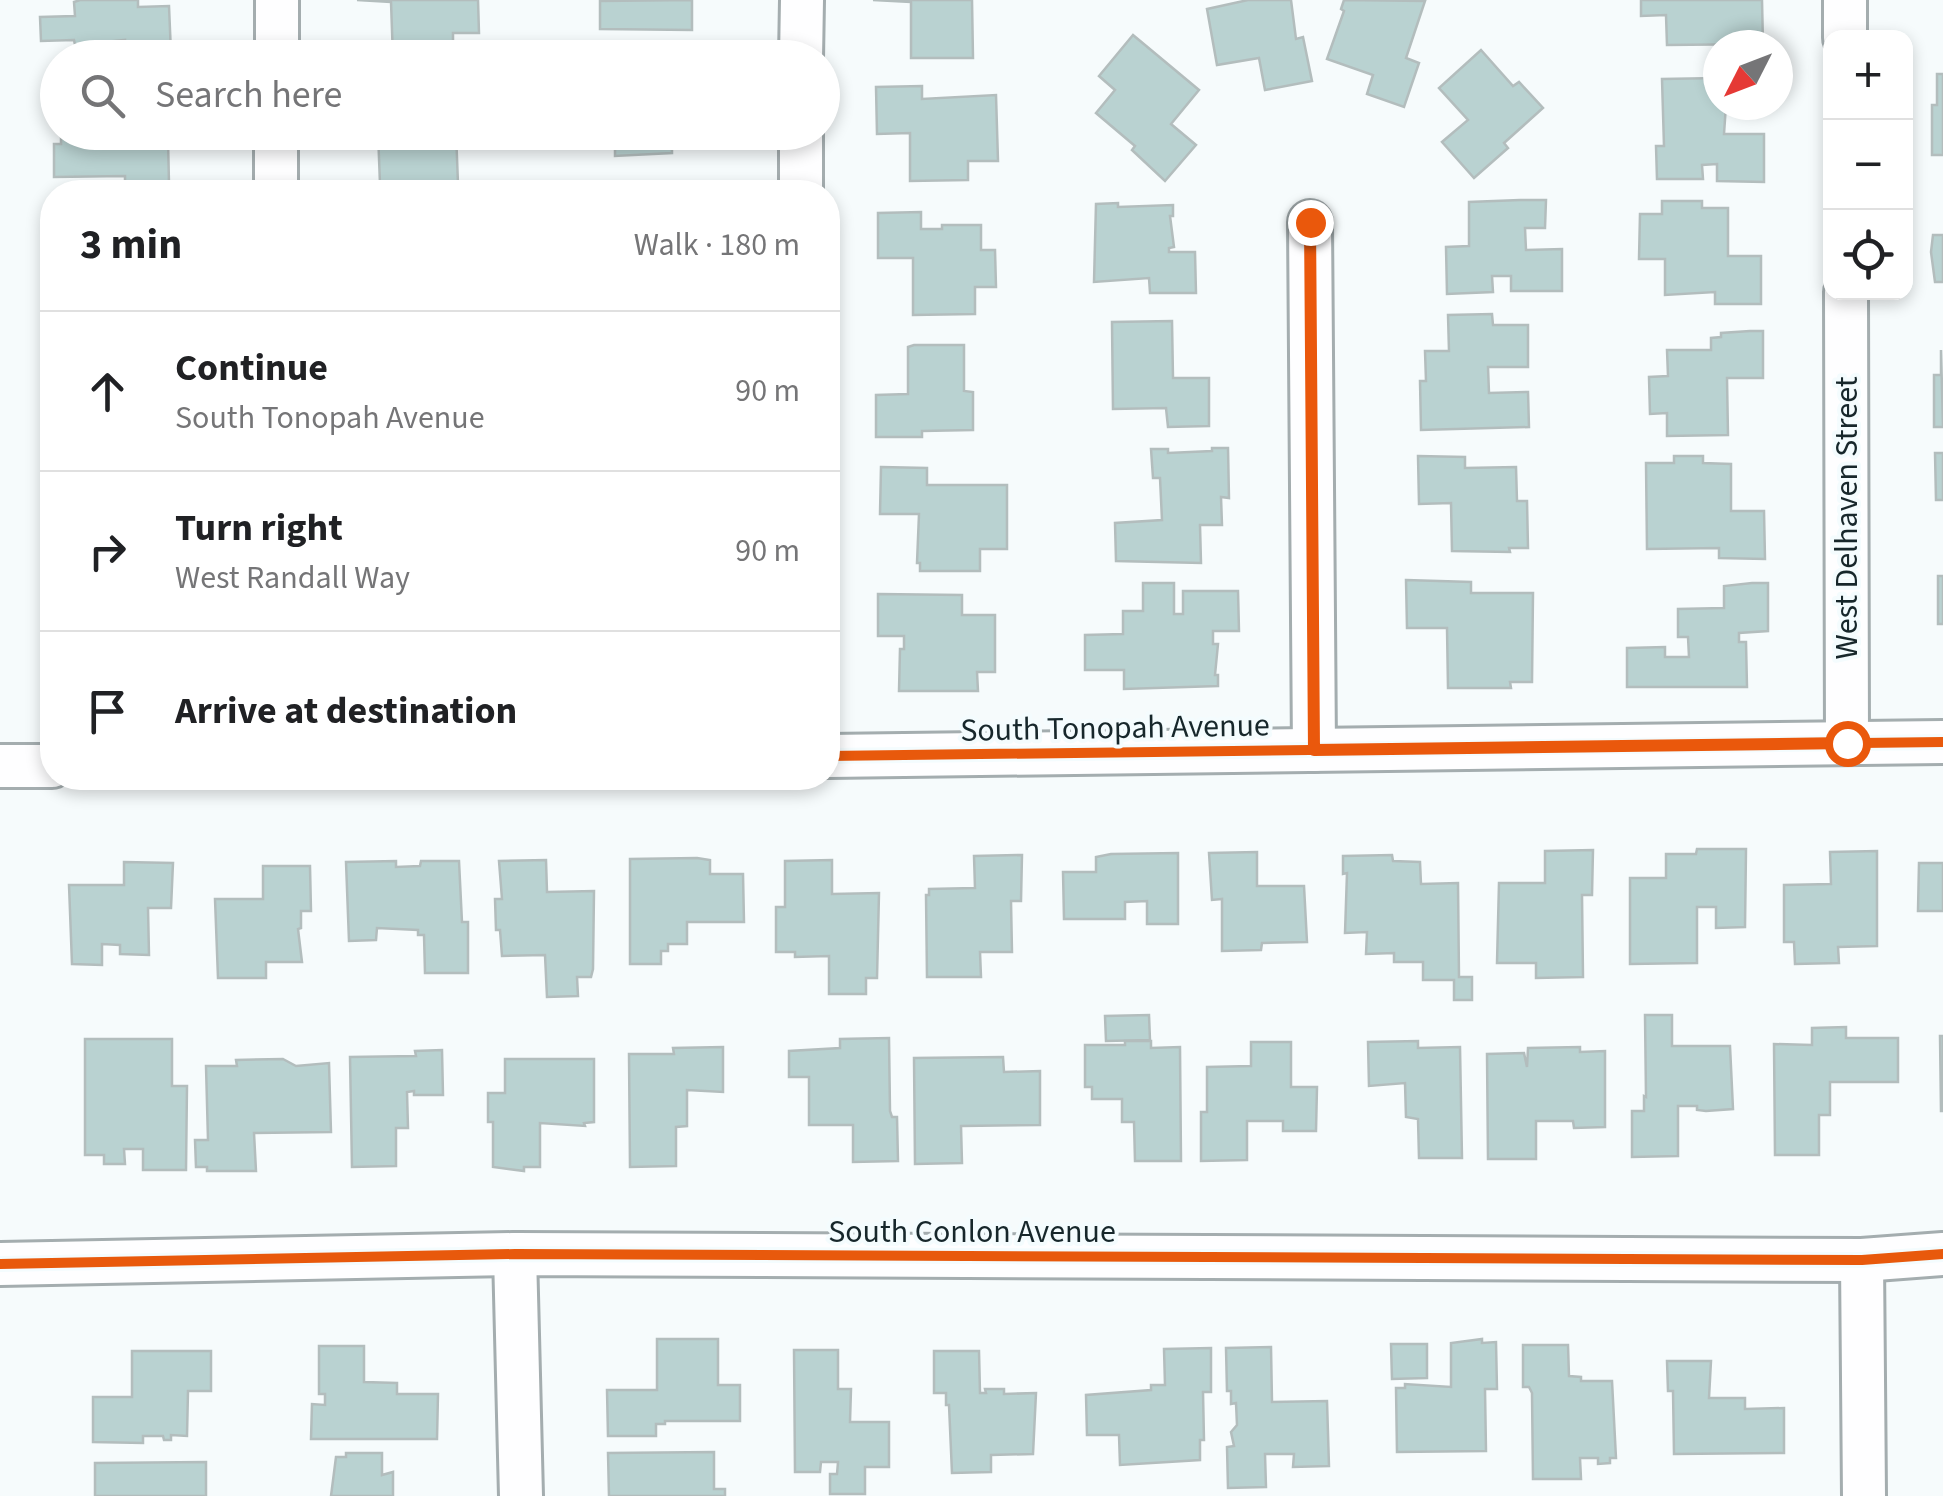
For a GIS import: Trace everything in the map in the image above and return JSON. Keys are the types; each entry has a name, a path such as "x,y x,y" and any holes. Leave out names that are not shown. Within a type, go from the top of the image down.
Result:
{"street":[{"path":"277,0 277,40"},
{"path":"801,40 802,0"},
{"path":"1845,0 1845,30"},
{"path":"276,150 276,180"},
{"path":"800,180 801,150"},
{"path":"1310,222 1314,750"},
{"name":"West Delhaven Street","path":"1846,300 1847,743"},
{"name":"South Tonopah Avenue","path":"840,756 1943,742"},
{"path":"0,766 40,766"},
{"path":"515,1254 520,1496"},
{"name":"South Conlon Avenue","path":"0,1264 515,1254 1862,1260 1943,1254"},
{"path":"1862,1260 1864,1496"}],"building":[{"path":"138,0 138,7 169,6 170,40 41,40 40,17 75,16 74,2"},
{"path":"357,0 478,0 479,33 453,33 453,40 392,40 391,2"},
{"path":"692,0 692,30 600,29 600,1"},
{"path":"873,0 972,0 973,58 911,58 911,2"},
{"path":"1248,0 1291,0 1296,39 1303,37 1312,81 1265,90 1259,58 1217,65 1207,9"},
{"path":"1344,0 1425,1 1406,58 1419,63 1404,107 1367,94 1373,75 1327,59 1344,11"},
{"path":"1641,0 1762,0 1763,30 1703,30 1703,45 1667,45 1666,15 1641,16"},
{"path":"1133,35 1199,90 1171,124 1196,145 1165,181 1132,150 1135,146 1096,113 1115,90 1099,76"},
{"path":"1481,50 1513,86 1519,82 1543,108 1504,143 1508,148 1474,178 1442,142 1468,120 1439,88"},
{"path":"1937,74 1943,74 1943,155 1932,155 1932,105 1937,105"},
{"path":"1703,78 1703,120 1725,120 1724,134 1764,134 1764,182 1717,181 1717,164 1702,165 1703,179 1657,179 1656,146 1664,146 1662,79"},
{"path":"922,86 922,99 996,95 998,161 968,161 968,180 910,181 910,133 877,134 876,87"},
{"path":"54,150 168,150 169,180 54,177"},
{"path":"379,150 457,150 458,180 380,180"},
{"path":"615,150 672,150 672,153 615,156"},
{"path":"1546,200 1545,228 1525,228 1526,250 1562,249 1562,291 1511,291 1511,276 1492,276 1493,292 1447,294 1446,247 1469,246 1469,202"},
{"path":"1662,201 1702,201 1702,208 1728,208 1728,256 1761,256 1761,304 1715,304 1715,292 1665,295 1665,259 1639,259 1640,214 1662,214"},
{"path":"1118,203 1118,207 1173,205 1170,216 1174,247 1169,252 1195,252 1196,293 1150,293 1149,278 1094,282 1096,204"},
{"path":"921,212 921,229 981,225 981,250 995,250 996,287 975,287 975,314 913,315 913,258 878,258 878,213"},
{"path":"1933,235 1943,235 1943,282 1935,282"},
{"path":"1492,314 1493,325 1528,325 1528,367 1488,367 1489,393 1528,392 1529,427 1421,430 1420,381 1426,381 1425,351 1449,351 1448,315"},
{"path":"1172,321 1173,378 1209,378 1209,426 1168,427 1166,408 1113,409 1112,322"},
{"path":"1763,331 1763,378 1727,378 1728,435 1667,436 1667,413 1650,414 1649,377 1668,376 1667,350 1711,350 1711,338 1721,337 1721,333"},
{"path":"964,345 964,391 973,392 973,430 922,431 922,437 876,437 876,395 908,394 908,347"},
{"path":"1941,350 1943,427 1934,427 1934,375 1941,375"},
{"path":"1228,448 1229,498 1221,497 1222,525 1200,525 1201,563 1116,561 1115,523 1162,520 1160,478 1153,478 1151,449 1168,449 1168,453"},
{"path":"1935,453 1943,453 1943,500 1936,500"},
{"path":"1418,456 1465,457 1465,468 1516,467 1517,501 1527,501 1528,548 1509,548 1510,552 1452,551 1451,503 1419,504"},
{"path":"1674,456 1703,456 1703,463 1731,464 1731,511 1764,511 1765,559 1719,558 1719,548 1647,549 1646,463 1674,463"},
{"path":"881,467 927,468 927,485 1007,485 1007,549 980,549 980,571 920,571 919,514 880,514"},
{"path":"1938,576 1943,576 1943,624 1938,624"},
{"path":"1406,580 1471,582 1471,593 1533,593 1532,682 1510,682 1511,688 1448,688 1447,628 1407,628"},
{"path":"1143,583 1174,583 1174,614 1183,614 1183,591 1238,591 1239,631 1213,631 1213,644 1218,644 1218,686 1124,689 1124,670 1085,670 1085,635 1123,634 1123,611 1143,611"},
{"path":"1768,583 1768,631 1739,633 1739,642 1746,642 1747,687 1627,687 1627,648 1665,647 1665,657 1689,657 1688,637 1678,637 1678,609 1724,608 1724,586"},
{"path":"878,594 962,595 962,615 995,615 995,672 977,672 978,691 899,691 904,636 878,636"},
{"path":"1697,849 1746,849 1745,927 1716,928 1716,907 1697,907 1697,963 1630,964 1630,878 1666,878 1666,854 1696,854"},
{"path":"1593,850 1592,895 1582,895 1583,977 1536,978 1536,963 1497,963 1499,883 1545,883 1545,851"},
{"path":"1877,851 1877,946 1838,947 1839,963 1795,964 1794,942 1784,942 1784,885 1831,884 1830,852"},
{"path":"1257,852 1257,886 1304,886 1307,942 1262,943 1261,950 1222,951 1222,899 1212,900 1209,853"},
{"path":"1178,853 1178,924 1147,924 1147,901 1125,902 1125,919 1064,919 1063,872 1096,872 1096,857 1111,854"},
{"path":"1022,855 1021,901 1011,901 1012,952 980,952 981,977 927,977 929,889 975,888 974,856"},
{"path":"1392,855 1393,861 1420,862 1421,884 1458,883 1459,977 1472,977 1472,1000 1454,1000 1454,980 1423,980 1423,962 1394,962 1394,953 1366,954 1367,932 1345,933 1347,873 1343,874 1343,856"},
{"path":"630,859 710,860 710,874 743,874 744,922 687,922 687,944 668,944 668,951 661,951 661,964 630,964"},
{"path":"546,860 547,892 594,891 593,969 591,977 577,977 578,996 547,997 545,955 502,956 495,899 502,899 499,861"},
{"path":"832,860 832,894 879,893 877,978 866,978 866,994 829,994 829,956 795,957 795,952 776,952 776,907 785,907 785,861"},
{"path":"396,861 396,867 420,866 421,861 459,861 462,922 468,922 468,973 425,973 424,935 418,935 418,930 377,928 376,940 349,941 346,862"},
{"path":"124,862 173,863 171,908 148,908 149,955 120,954 120,945 102,944 102,965 72,964 69,885 124,885"},
{"path":"1919,863 1943,863 1943,911 1918,911"},
{"path":"263,866 310,866 311,911 301,911 298,929 302,962 266,962 266,978 218,978 215,899 263,899"},
{"path":"1149,1015 1150,1040 1106,1041 1105,1016"},
{"path":"1645,1015 1672,1015 1672,1046 1730,1046 1733,1109 1706,1111 1697,1110 1697,1106 1678,1106 1678,1156 1632,1157 1632,1111 1644,1111 1646,1097"},
{"path":"1846,1027 1846,1038 1898,1038 1898,1082 1830,1082 1830,1115 1819,1115 1819,1155 1775,1155 1774,1044 1812,1045 1812,1028"},
{"path":"1943,1036 1943,1111 1941,1111"},
{"path":"889,1038 890,1111 892,1117 897,1117 898,1161 853,1162 853,1125 809,1125 809,1077 789,1077 789,1051 840,1048 840,1039"},
{"path":"85,1039 172,1039 172,1086 187,1086 186,1170 143,1170 143,1149 124,1149 125,1164 104,1164 104,1155 85,1155"},
{"path":"1125,1041 1151,1041 1151,1048 1180,1047 1181,1161 1135,1161 1134,1122 1122,1122 1122,1099 1092,1099 1092,1087 1085,1087 1085,1045 1125,1045"},
{"path":"1418,1041 1418,1048 1460,1047 1462,1158 1419,1158 1418,1119 1406,1117 1405,1083 1369,1086 1368,1042"},
{"path":"1251,1042 1291,1042 1291,1087 1317,1087 1316,1131 1283,1131 1283,1121 1247,1121 1247,1160 1201,1161 1201,1112 1207,1112 1207,1067 1251,1066"},
{"path":"723,1047 723,1092 687,1090 687,1126 676,1127 676,1166 630,1167 629,1054 674,1054 673,1048"},
{"path":"1580,1047 1580,1052 1605,1051 1605,1127 1574,1128 1573,1121 1536,1121 1536,1159 1488,1159 1487,1054 1524,1053 1527,1067 1528,1048"},
{"path":"442,1050 443,1095 407,1092 408,1128 396,1128 396,1166 352,1167 350,1057 416,1056 415,1051"},
{"path":"1003,1057 1004,1072 1040,1071 1040,1125 961,1126 962,1163 915,1164 914,1058"},
{"path":"283,1059 296,1066 329,1063 331,1132 254,1133 256,1171 207,1171 207,1167 196,1167 195,1140 208,1140 206,1066 237,1066 236,1060"},
{"path":"505,1059 594,1059 594,1122 584,1123 585,1126 540,1123 540,1167 524,1167 524,1171 493,1167 493,1122 488,1122 488,1093 505,1093"},
{"path":"657,1339 718,1339 718,1385 740,1385 740,1421 665,1421 656,1424 656,1436 608,1436 607,1390 657,1390"},
{"path":"1482,1339 1482,1343 1496,1342 1497,1389 1485,1389 1486,1451 1397,1452 1396,1388 1405,1388 1405,1384 1451,1387 1451,1343"},
{"path":"1391,1344 1427,1344 1427,1378 1392,1379"},
{"path":"1523,1345 1568,1345 1569,1376 1581,1377 1581,1381 1612,1381 1616,1458 1610,1458 1610,1463 1580,1458 1581,1479 1533,1479 1532,1393 1529,1387 1523,1387"},
{"path":"319,1346 364,1346 364,1382 397,1383 397,1394 438,1394 437,1439 311,1439 312,1404 325,1405 325,1394 319,1394"},
{"path":"1271,1347 1272,1402 1327,1401 1329,1466 1293,1467 1294,1454 1265,1454 1266,1487 1228,1488 1227,1447 1234,1446 1231,1432 1237,1425 1236,1403 1231,1404 1231,1391 1227,1391 1226,1348"},
{"path":"1211,1348 1211,1392 1203,1392 1204,1440 1200,1440 1200,1460 1120,1465 1119,1435 1087,1435 1086,1395 1151,1390 1151,1385 1165,1385 1164,1349"},
{"path":"794,1350 838,1350 838,1389 851,1389 850,1422 889,1422 889,1467 865,1467 865,1494 830,1494 830,1474 837,1474 838,1462 821,1462 820,1472 795,1472"},
{"path":"132,1351 211,1351 211,1391 188,1391 187,1436 171,1435 171,1440 164,1440 163,1436 143,1436 143,1443 93,1442 93,1397 132,1397"},
{"path":"934,1351 979,1351 980,1393 986,1393 985,1389 1004,1389 1004,1394 1036,1393 1033,1454 991,1455 991,1472 952,1473 949,1405 946,1393 934,1393"},
{"path":"1667,1361 1711,1361 1709,1398 1745,1398 1745,1409 1784,1408 1784,1453 1674,1454 1673,1391 1668,1391"},
{"path":"714,1452 714,1489 725,1489 725,1496 609,1496 608,1453"},
{"path":"346,1453 382,1453 382,1475 393,1472 393,1496 331,1496 336,1457 346,1457"},
{"path":"206,1462 206,1496 95,1496 95,1463"}],"cycle path":[{"path":"840,756 1943,742"},
{"path":"0,1264 515,1254 1862,1260 1943,1254"}],"route":[{"path":"1310,222 1314,750 1847,743"}]}
